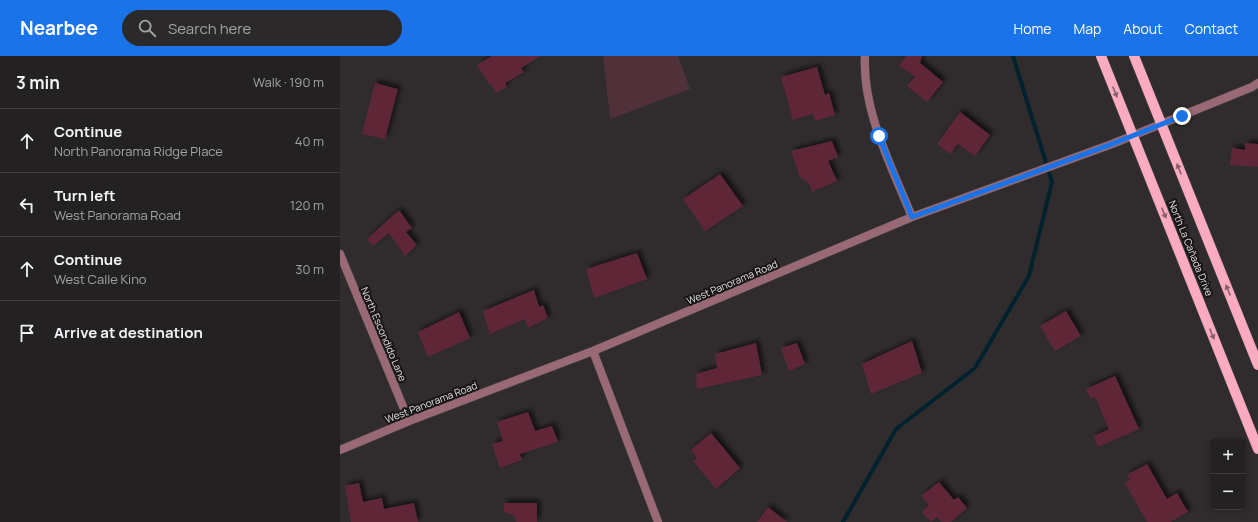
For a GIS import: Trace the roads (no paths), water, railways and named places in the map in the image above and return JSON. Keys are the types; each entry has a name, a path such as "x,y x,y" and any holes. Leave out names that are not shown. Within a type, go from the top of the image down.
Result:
{"main road":[{"name":"North La Cañada Drive","path":"1101,56 1258,450"},
{"name":"North La Cañada Drive","path":"1134,56 1257,361"}],"street":[{"path":"864,56 868,98 879,136 912,217"},
{"name":"West Panorama Road","path":"340,450 409,421 594,351 912,217 1162,125 1252,87 1258,83"},
{"name":"North Escondido Lane","path":"340,254 409,421"},
{"path":"594,351 658,522"}],"waterway":[{"path":"843,522 896,429 975,368 1029,276 1052,182 1013,56"}]}
